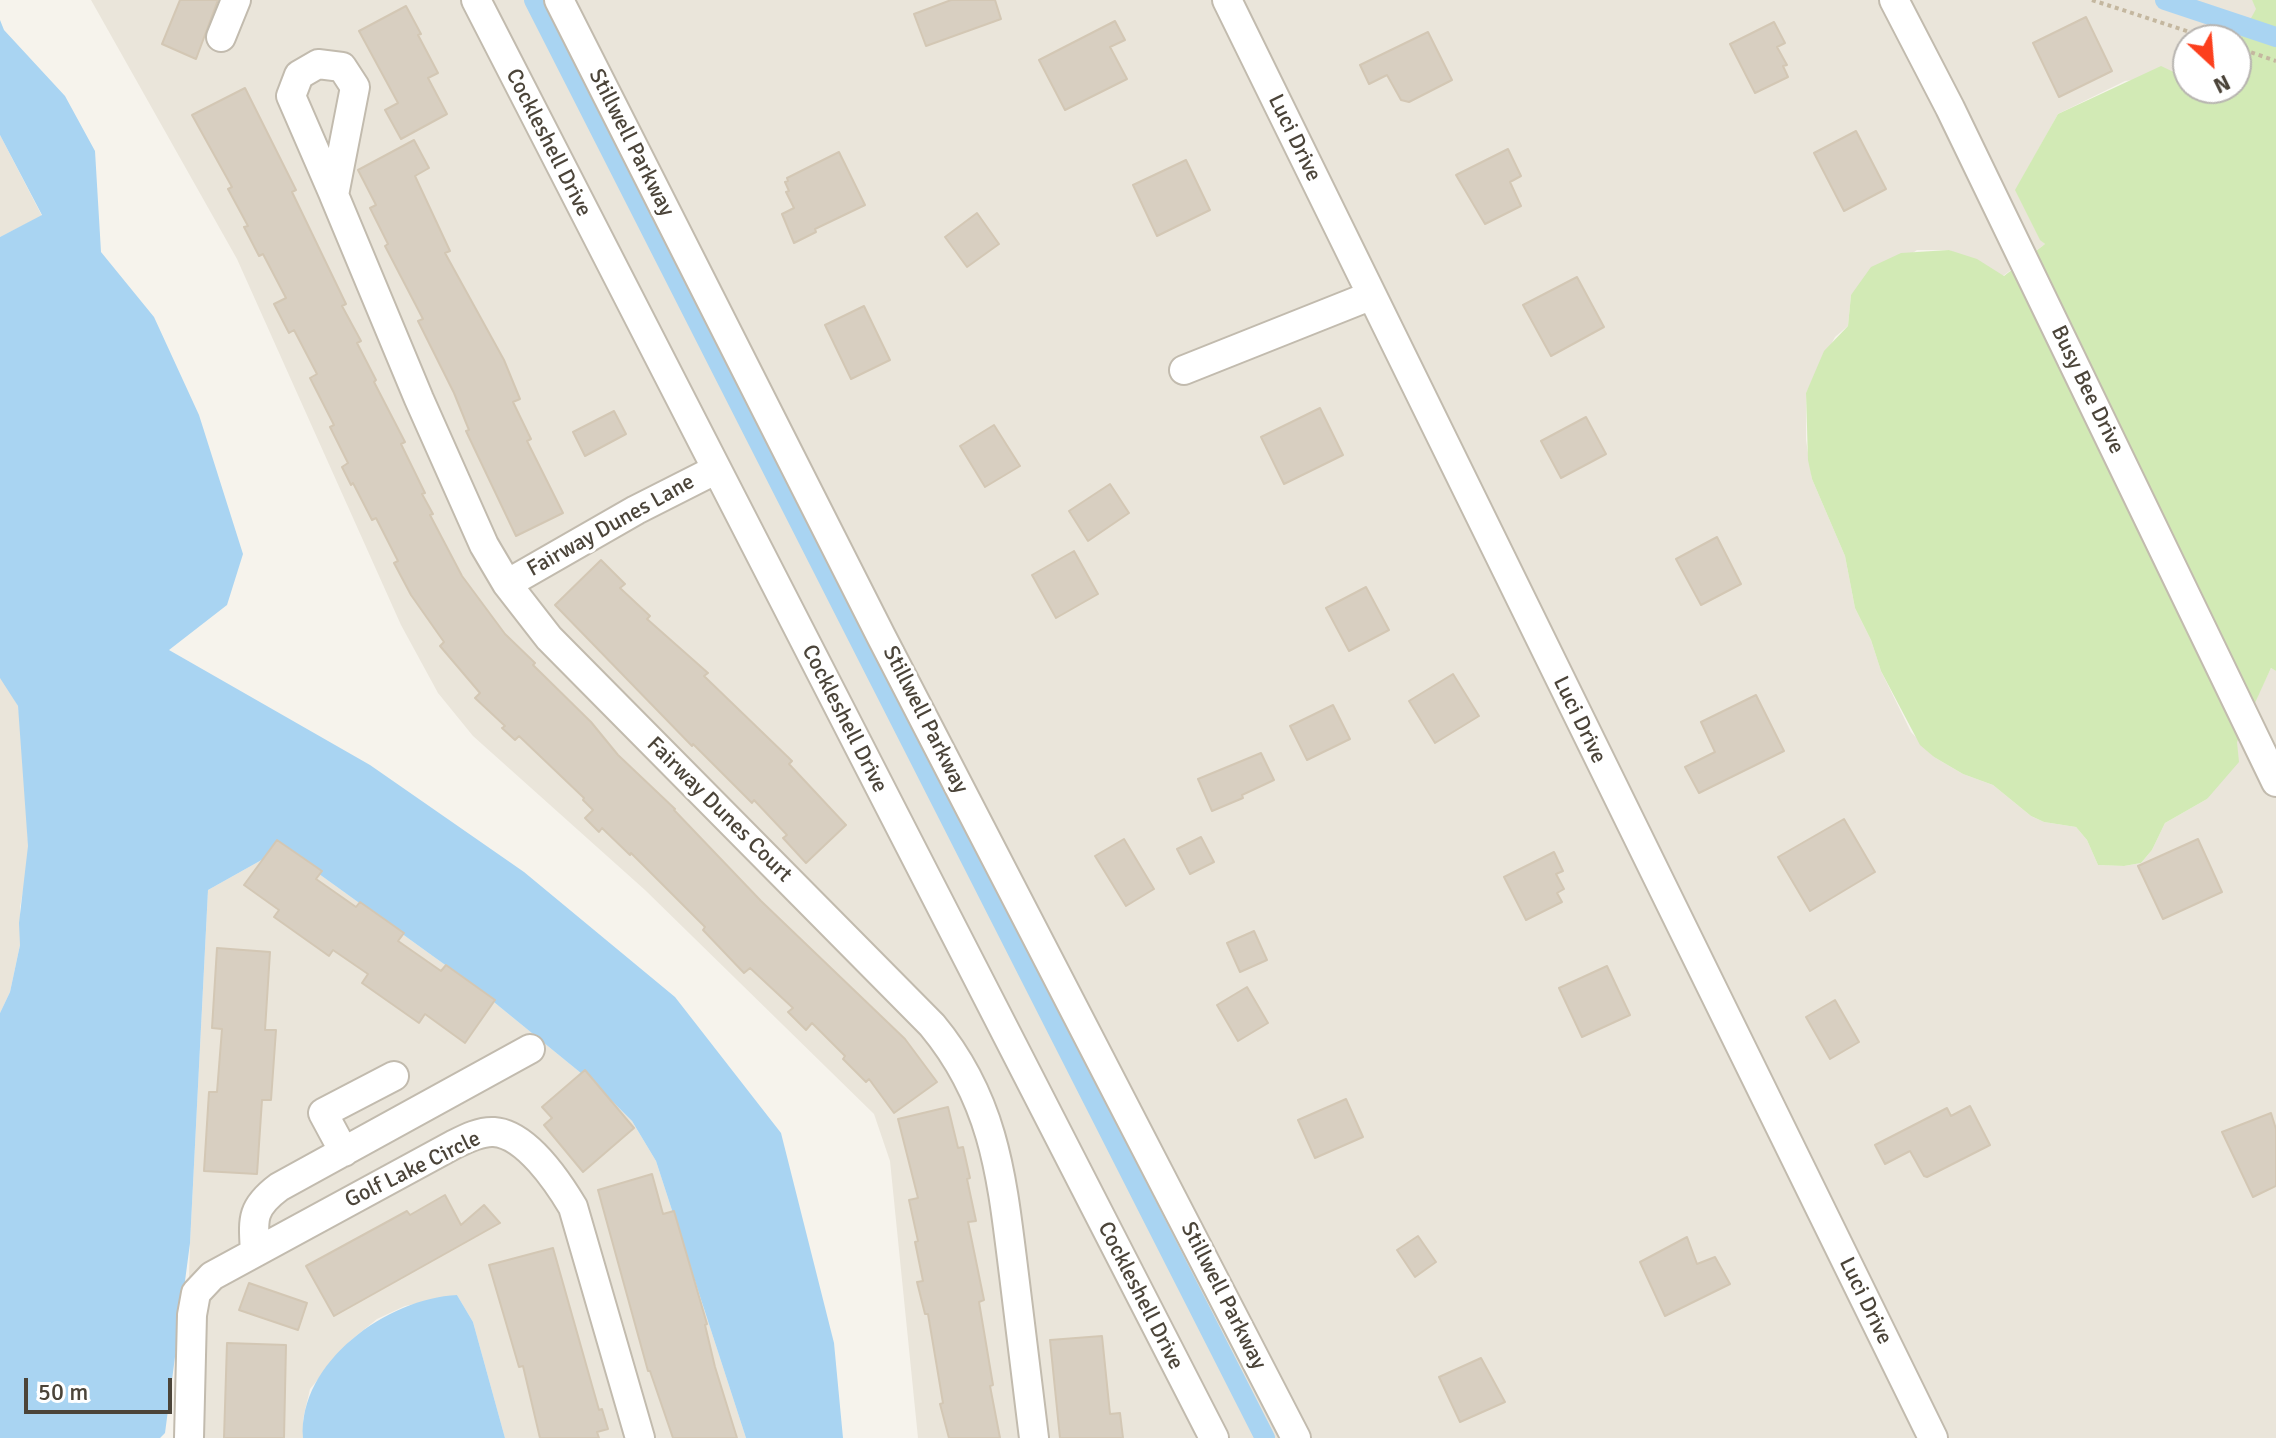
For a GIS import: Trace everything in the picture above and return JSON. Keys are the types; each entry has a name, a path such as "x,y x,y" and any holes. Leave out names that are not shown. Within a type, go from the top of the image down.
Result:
{"street":[{"path":"221,37 236,0"},
{"name":"Cockleshell Drive","path":"476,0 1214,1438"},
{"name":"Stillwell Parkway","path":"559,0 881,636 1296,1438"},
{"name":"Luci Drive","path":"1227,0 1933,1438"},
{"name":"Busy Bee Drive","path":"1894,0 1970,150 2276,782"},
{"name":"Fairway Dunes Court","path":"334,195 477,531 507,584 549,638 932,1025 958,1059 982,1105 999,1160 1034,1438"},
{"path":"1184,370 1370,296"},
{"name":"Fairway Dunes Lane","path":"507,584 636,510 715,470"},
{"path":"255,1252 253,1227 262,1200 279,1187 530,1049"},
{"path":"344,1152 323,1113 394,1076"},
{"name":"Golf Lake Circle","path":"189,1438 192,1315 196,1293 212,1276 472,1136 494,1132 515,1137 561,1186 573,1207 640,1438"}],"path":[{"path":"2092,0 2172,26"},
{"path":"2252,53 2276,61"}],"shaded area":[{"path":"91,0 2252,0 2257,9 2248,24 2172,24 2172,75 2125,81 2058,114 2016,190 2045,244 2003,276 1949,250 1917,250 1851,295 1848,326 1835,337 1806,393 1806,440 1812,479 1845,556 1855,608 1911,732 1934,757 1963,774 1993,785 2031,816 2044,822 2076,827 2087,840 2098,865 2141,863 2152,850 2165,823 2207,799 2271,668 2276,671 2276,1438 918,1438 890,1161 874,1114 645,890 473,736 438,693 401,625 237,259"},
{"path":"0,135 42,216 0,237"},
{"path":"0,672 18,706 23,737 29,861 20,907 20,945 10,992 0,1013"},
{"path":"283,848 473,985 598,1087 632,1121 656,1161 746,1438 505,1438 473,1322 457,1295 405,1306 377,1319 350,1341 310,1389 303,1419 303,1438 184,1438 190,1243 208,890"}],"green space":[{"path":"2252,0 2276,0 2276,671 2271,668 2237,742 2239,762 2207,799 2165,823 2152,850 2141,863 2098,865 2087,840 2076,827 2044,822 2031,816 1993,785 1963,774 1920,745 1881,671 1871,640 1855,608 1845,556 1812,479 1808,460 1806,393 1824,351 1848,326 1851,295 1871,267 1901,253 1949,250 1977,259 2004,276 2045,244 2040,240 2015,190 2058,114 2161,66 2172,71 2172,104 2252,104 2252,24 2248,24 2256,9"}],"water":[{"path":"0,20 4,30 65,96 95,151 101,252 154,317 199,415 243,554 227,605 169,650 370,765 524,872 675,997 781,1133 834,1343 843,1438 746,1438 656,1161 632,1121 598,1087 473,985 283,848 208,890 190,1243 165,1433 160,1438 0,1438 0,1013 10,992 20,945 19,923 28,846 18,706 0,678 0,237 42,215 0,135"},
{"path":"457,1295 473,1322 505,1438 303,1438 305,1410 315,1384 331,1360 352,1339 403,1308 430,1299"}],"building":[{"path":"180,0 218,0 196,59 162,44"},
{"path":"951,0 995,0 1001,19 926,46 914,14"},
{"path":"406,6 438,73 428,78 447,114 401,139 385,110 398,103 359,31"},
{"path":"2086,17 2112,71 2059,97 2033,43"},
{"path":"1115,21 1125,40 1110,47 1127,79 1065,110 1039,60"},
{"path":"1774,22 1785,43 1777,47 1787,65 1783,66 1788,77 1755,93 1730,44"},
{"path":"1428,32 1452,80 1409,102 1401,100 1387,75 1369,84 1360,65"},
{"path":"245,88 296,190 292,192 346,304 342,306 361,341 357,343 405,442 401,444 425,493 422,494 433,514 430,515 462,576 505,634 591,722 618,755 675,809 761,901 905,1039 937,1082 894,1113 869,1079 866,1082 812,1023 806,1030 788,1012 793,1008 750,968 744,973 703,930 705,927 631,853 602,828 599,832 585,818 593,810 584,798 519,736 515,740 502,728 505,726 475,698 480,693 440,646 444,642 411,595 376,518 372,520 342,467 348,463 330,427 334,425 310,378 317,374 294,330 289,333 274,304 286,298 263,254 259,256 244,227 248,226 228,189 232,187 192,115"},
{"path":"1856,131 1886,189 1844,211 1814,153"},
{"path":"414,140 429,168 415,176 450,251 445,253 504,360 520,399 513,402 531,439 527,441 563,513 516,536 466,431 469,430 454,393 418,321 423,319 385,246 388,244 370,208 376,205 358,170"},
{"path":"1508,149 1521,176 1510,182 1521,206 1485,224 1456,175"},
{"path":"839,152 865,205 815,229 816,232 794,243 782,214 794,208 785,182 787,178"},
{"path":"1186,160 1210,210 1157,236 1133,185"},
{"path":"977,213 999,244 967,267 945,237"},
{"path":"1577,277 1604,327 1551,356 1523,305"},
{"path":"864,306 890,360 851,379 825,325"},
{"path":"1320,408 1343,455 1284,484 1261,437"},
{"path":"614,411 626,434 585,456 573,432"},
{"path":"1586,417 1606,454 1561,478 1541,441"},
{"path":"994,425 1020,466 985,487 960,446"},
{"path":"1110,484 1129,513 1088,541 1069,511"},
{"path":"1717,537 1741,584 1701,605 1676,559"},
{"path":"1074,551 1098,594 1056,618 1032,575"},
{"path":"601,560 625,584 620,588 650,616 647,619 708,673 704,676 792,761 789,764 846,825 806,863 783,838 787,835 754,800 752,803 692,746 555,605"},
{"path":"1366,587 1389,630 1349,651 1326,608"},
{"path":"1453,674 1479,716 1435,743 1409,701"},
{"path":"1756,695 1784,751 1699,793 1685,767 1715,752 1701,722"},
{"path":"1333,705 1350,739 1307,760 1290,726"},
{"path":"1261,753 1274,780 1212,811 1198,779"},
{"path":"1844,819 1875,872 1810,911 1778,857"},
{"path":"1201,837 1214,862 1190,874 1177,849"},
{"path":"1124,839 1154,889 1126,906 1095,856"},
{"path":"2198,839 2222,892 2163,919 2138,866"},
{"path":"277,840 322,871 316,879 356,907 360,902 404,933 398,941 441,971 446,965 495,1000 465,1043 425,1014 419,1023 362,983 368,974 333,950 329,956 274,917 279,910 244,885"},
{"path":"1554,852 1563,871 1556,874 1564,889 1557,893 1562,902 1526,920 1504,877"},
{"path":"1254,931 1267,960 1240,972 1227,943"},
{"path":"217,948 270,952 265,1030 276,1030 271,1100 262,1100 257,1174 204,1171 209,1092 217,1092 222,1029 212,1028"},
{"path":"1607,966 1630,1015 1582,1037 1559,988"},
{"path":"1247,987 1268,1023 1238,1041 1217,1005"},
{"path":"1835,1000 1859,1042 1830,1059 1806,1017"},
{"path":"585,1070 634,1128 583,1172 544,1125 552,1118 542,1107"},
{"path":"1346,1099 1363,1137 1315,1158 1298,1120"},
{"path":"1970,1106 1990,1145 1927,1177 1910,1151 1885,1164 1875,1145 1947,1108 1951,1116"},
{"path":"948,1107 958,1148 963,1147 970,1178 967,1179 976,1221 968,1222 984,1300 979,1302 1000,1438 949,1438 940,1404 943,1403 928,1314 925,1314 917,1282 923,1281 909,1200 918,1198 898,1119"},
{"path":"2271,1113 2276,1129 2276,1186 2253,1197 2222,1132"},
{"path":"652,1174 663,1214 674,1211 737,1438 673,1438 648,1371 598,1190"},
{"path":"445,1195 461,1225 484,1205 500,1223 334,1316 306,1266 407,1211 410,1215"},
{"path":"1418,1236 1436,1262 1415,1277 1397,1250"},
{"path":"1687,1237 1697,1264 1715,1257 1730,1284 1665,1316 1640,1262"},
{"path":"553,1248 599,1410 602,1409 608,1429 597,1432 599,1438 540,1438 523,1366 519,1367 489,1265"},
{"path":"249,1283 307,1303 298,1330 239,1310"},
{"path":"1102,1336 1110,1414 1120,1413 1123,1438 1060,1438 1050,1340"},
{"path":"227,1343 286,1345 284,1438 224,1438"},
{"path":"1481,1358 1505,1402 1460,1422 1439,1377"}],"waterway":[{"path":"534,0 1265,1438"},
{"path":"2165,0 2276,37"}]}
